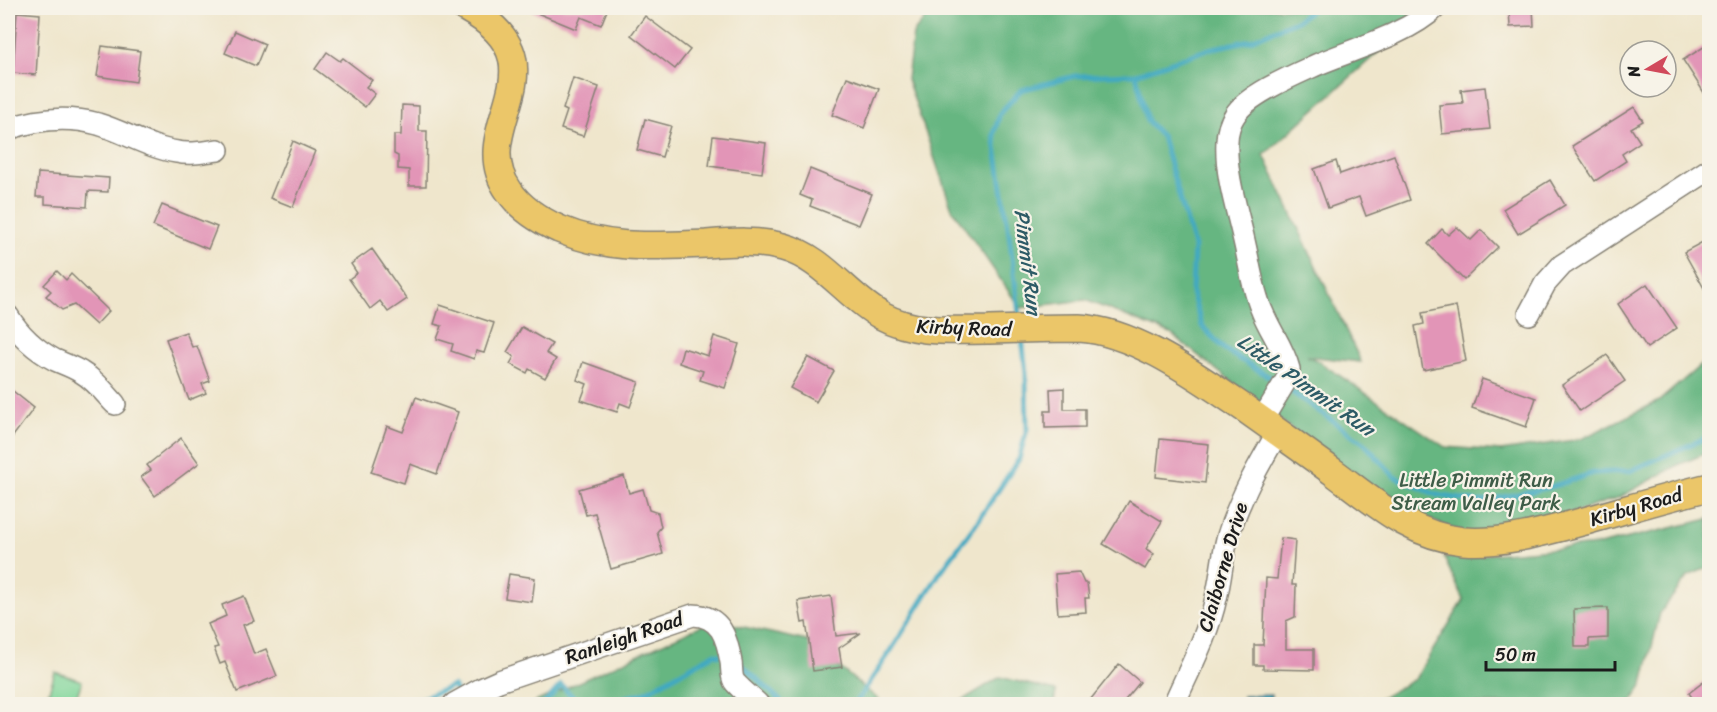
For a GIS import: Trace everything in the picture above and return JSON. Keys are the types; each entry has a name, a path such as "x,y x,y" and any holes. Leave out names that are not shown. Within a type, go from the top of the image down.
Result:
{"main road":[{"name":"Kirby Road","path":"466,8 503,36 512,56 513,81 497,143 499,170 507,190 515,200 541,220 574,235 609,244 654,246 757,242 784,247 816,262 869,308 900,324 915,328 940,331 1093,328 1124,338 1270,421 1392,516 1432,535 1459,540 1487,541 1514,538 1710,487"}],"street":[{"name":"Claiborne Drive","path":"1174,705 1206,630 1216,599 1236,510 1258,466 1270,421 1288,378 1289,369 1262,311 1256,291 1229,173 1226,141 1229,129 1235,115 1244,104 1267,90 1315,66 1411,25 1435,8"},
{"path":"8,129 50,119 75,120 99,124 159,148 178,153 218,150"},
{"path":"1529,314 1545,284 1562,265 1710,169"},
{"path":"8,316 33,346 82,372 99,385 115,404"},
{"name":"Ranleigh Road","path":"454,705 498,681 693,615 704,615 713,620 723,632 734,681 754,701"}],"green space":[{"name":"Little Pimmit Run Stream Valley Park","path":"933,8 1427,8 1264,155 1361,362 1307,356 1318,361 1445,447 1501,451 1581,439 1659,401 1709,358 1709,452 1678,465 1620,497 1522,530 1469,535 1394,506 1308,442 1171,334 1085,300 1020,308 952,209 907,79 913,34"},
{"path":"1709,519 1709,567 1688,576 1660,613 1643,684 1630,704 1370,704 1415,679 1464,600 1444,558 1599,545"},
{"path":"713,620 807,641 884,704 531,704"},
{"path":"55,672 82,681 74,704 45,704"},
{"path":"1000,677 1056,691 1054,704 956,704"}],"water":[{"path":"1272,695 1272,704 1243,704 1243,696"}],"building":[{"path":"525,8 608,8 601,25 581,17 576,29"},
{"path":"1509,8 1533,8 1534,26 1510,27"},
{"path":"17,12 40,14 36,75 13,73"},
{"path":"645,16 690,50 675,69 631,35"},
{"path":"235,31 265,44 256,66 225,53"},
{"path":"1710,43 1710,102 1683,60"},
{"path":"102,46 140,51 136,82 97,76"},
{"path":"327,52 340,61 343,58 372,80 366,87 375,94 365,107 315,69"},
{"path":"847,77 879,89 864,128 832,115"},
{"path":"573,78 599,87 583,136 561,129 567,111 563,109"},
{"path":"1485,87 1490,129 1442,134 1439,105 1463,103 1461,90"},
{"path":"402,105 419,106 419,131 427,131 426,186 409,186 409,170 398,169 398,156 394,154 394,135 401,135"},
{"path":"1634,107 1643,121 1631,128 1640,142 1622,154 1626,161 1595,181 1572,146"},
{"path":"645,119 671,126 662,157 637,150"},
{"path":"713,136 766,143 762,173 709,166"},
{"path":"293,141 315,151 293,207 270,198"},
{"path":"1394,155 1410,200 1366,216 1359,197 1328,208 1314,169 1336,161 1340,174"},
{"path":"810,169 872,194 859,225 810,206 812,200 800,195"},
{"path":"38,173 109,178 108,192 88,191 87,207 45,204 45,197 36,197"},
{"path":"1550,180 1565,205 1518,234 1503,209"},
{"path":"162,205 217,227 208,249 153,226"},
{"path":"1457,227 1471,240 1481,230 1498,247 1464,280 1428,244 1442,229 1448,235"},
{"path":"1710,238 1710,299 1684,252"},
{"path":"372,249 407,299 388,312 380,301 370,309 349,279 357,273 351,264"},
{"path":"57,271 66,280 71,274 109,311 96,325 74,305 62,310 46,296 51,291 44,285"},
{"path":"1647,284 1677,328 1647,348 1618,304"},
{"path":"440,305 494,323 484,353 476,351 474,359 451,351 453,344 437,339 442,326 434,324"},
{"path":"1456,306 1466,361 1423,370 1415,326 1424,324 1422,313"},
{"path":"522,327 552,344 546,353 556,359 545,378 529,369 527,373 510,364 514,357 507,352"},
{"path":"186,332 192,347 197,346 210,381 202,384 206,393 189,400 166,339"},
{"path":"714,336 739,344 725,388 700,380 703,371 679,363 683,348 708,356"},
{"path":"1607,355 1625,381 1580,411 1562,385"},
{"path":"808,357 834,371 816,402 790,388"},
{"path":"583,362 639,382 630,407 620,403 617,412 581,400 587,384 577,380"},
{"path":"1482,379 1536,398 1526,427 1472,408"},
{"path":"8,387 34,408 8,443"},
{"path":"1064,388 1064,409 1085,409 1085,427 1045,428 1045,411 1051,411 1050,389"},
{"path":"416,397 458,412 437,474 410,464 404,483 371,472 387,426 403,432"},
{"path":"181,438 199,463 155,496 141,477 151,470 147,465"},
{"path":"1160,439 1209,444 1205,483 1156,477"},
{"path":"624,476 629,493 643,489 649,510 658,513 661,527 657,532 663,554 611,569 595,513 586,515 579,489"},
{"path":"1129,501 1162,521 1146,549 1154,554 1145,569 1103,544"},
{"path":"1281,538 1295,540 1292,585 1296,585 1295,617 1286,621 1286,649 1314,649 1314,670 1263,669 1263,665 1254,665 1254,645 1263,645 1266,578 1277,579"},
{"path":"1079,572 1084,583 1087,583 1089,598 1085,598 1086,612 1058,614 1055,574"},
{"path":"509,574 535,578 532,602 505,598"},
{"path":"244,596 254,621 243,625 254,654 266,649 277,676 237,692 225,662 220,664 214,648 218,647 208,624 226,616 222,605"},
{"path":"831,596 836,636 861,633 839,648 842,667 813,671 806,622 802,623 798,601"},
{"path":"1608,608 1608,638 1589,639 1589,647 1575,647 1574,609"},
{"path":"1119,664 1140,682 1121,705 1086,705"},
{"path":"1710,677 1710,705 1697,705 1689,693"}],"waterway":[{"name":"Pimmit Run","path":"1020,321 994,134 1000,113 1021,90 1075,76 1136,74 1209,49 1251,40 1298,20 1314,8"},
{"name":"Little Pimmit Run","path":"1136,74 1147,121 1162,137 1194,246 1192,293 1202,326 1225,350 1278,382"},
{"name":"Pimmit Run","path":"855,704 939,574 1019,459 1027,429 1026,373 1022,337"},
{"name":"Little Pimmit Run","path":"1286,388 1364,443 1395,477 1437,495 1478,502 1547,488 1594,473 1630,471 1710,436"},
{"path":"598,704 644,693 714,654 719,655"},
{"path":"739,662 784,704"},
{"path":"544,704 561,685 580,704"},
{"path":"407,704 453,686 456,690"}]}
